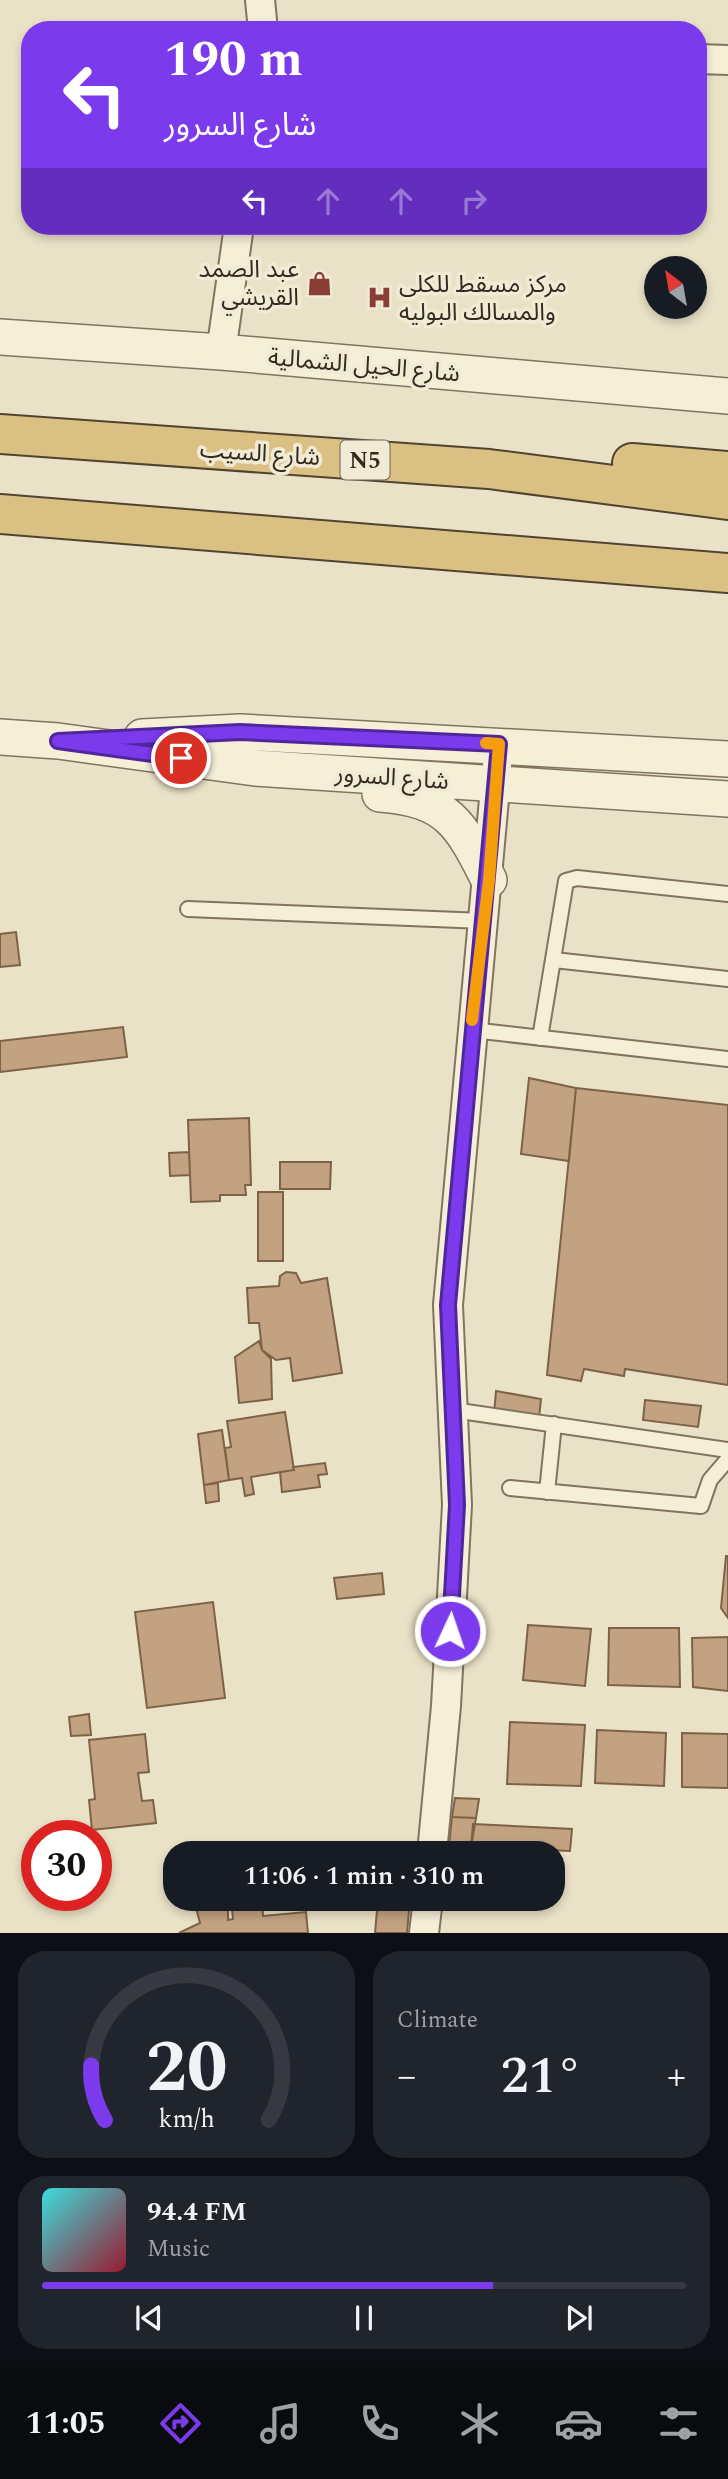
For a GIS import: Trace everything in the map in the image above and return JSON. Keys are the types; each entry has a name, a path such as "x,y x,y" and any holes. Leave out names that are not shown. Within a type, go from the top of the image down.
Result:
{"highway":[{"name":"شارع السيب","path":"0,435 489,469 728,500"},
{"path":"489,469 545,455 728,471"},
{"path":"0,514 728,573"}],"street":[{"path":"260,0 263,21"},
{"path":"707,59 728,60"},
{"path":"221,352 238,235"},
{"name":"شارع الحيل الشمالية","path":"0,337 221,352 728,396"},
{"name":"شارع السرور","path":"58,741 240,732 499,744 728,759"},
{"name":"شارع السرور","path":"0,737 58,741 255,768 728,799"},
{"path":"433,1841 446,1706 457,1505 448,1305 471,1030 489,880 499,744"},
{"path":"255,768 301,789 401,795 437,807 464,832 489,880"},
{"path":"424,1933 427,1911"}],"lane":[{"path":"540,1038 564,887 571,878 728,894"},
{"path":"188,909 484,921"},
{"path":"554,960 728,979"},
{"path":"471,1030 728,1059"},
{"path":"453,1410 728,1450"},
{"path":"547,1492 554,1424"},
{"path":"510,1488 701,1506 710,1480 728,1459"}],"building":[{"path":"16,932 20,965 0,967 0,934"},
{"path":"123,1027 127,1057 0,1072 0,1041"},
{"path":"529,1078 576,1088 569,1161 521,1154"},
{"path":"576,1088 728,1105 728,1385 625,1369 624,1376 584,1369 581,1381 547,1375"},
{"path":"249,1118 251,1185 245,1185 246,1195 220,1195 220,1201 191,1202 188,1120"},
{"path":"189,1152 190,1175 170,1176 169,1153"},
{"path":"280,1162 331,1162 330,1189 280,1189"},
{"path":"258,1192 283,1192 283,1261 258,1261"},
{"path":"286,1272 296,1273 301,1283 327,1278 342,1373 293,1381 290,1358 276,1360 262,1350 259,1323 249,1323 247,1288 279,1286 280,1276"},
{"path":"259,1341 262,1350 271,1359 272,1399 239,1403 235,1357"},
{"path":"496,1391 541,1399 539,1418 494,1414"},
{"path":"645,1400 701,1406 698,1427 643,1420"},
{"path":"285,1412 294,1470 251,1477 254,1494 245,1496 242,1478 229,1480 225,1448 231,1447 227,1421"},
{"path":"222,1430 229,1480 204,1485 198,1434"},
{"path":"325,1463 327,1474 318,1475 320,1487 282,1492 280,1472 294,1470 293,1467"},
{"path":"218,1483 219,1501 206,1503 204,1485"},
{"path":"728,1556 728,1618 721,1608"},
{"path":"382,1573 384,1594 337,1599 334,1578"},
{"path":"213,1602 225,1698 147,1708 135,1612"},
{"path":"528,1625 591,1629 585,1686 523,1680"},
{"path":"609,1628 679,1628 680,1687 608,1685"},
{"path":"728,1637 728,1691 693,1687 692,1638"},
{"path":"89,1714 91,1735 71,1736 69,1717"},
{"path":"510,1722 585,1725 581,1786 507,1784"},
{"path":"597,1730 666,1733 664,1786 595,1783"},
{"path":"682,1733 728,1734 728,1788 682,1787"},
{"path":"145,1734 149,1772 138,1773 142,1801 153,1800 156,1823 112,1828 112,1820 91,1820 89,1800 95,1799 89,1740"},
{"path":"455,1798 479,1799 476,1818 452,1817"},
{"path":"452,1817 476,1818 472,1841 450,1841"},
{"path":"473,1824 572,1829 570,1851 565,1851 565,1841 472,1841"},
{"path":"197,1911 228,1911 228,1920 233,1919 232,1911 263,1911 263,1916 306,1912 308,1933 179,1933 200,1923"},
{"path":"197,1911 228,1911 228,1920 233,1919 232,1911 263,1911 263,1916 306,1912 308,1933 179,1933 200,1923"},
{"path":"377,1911 409,1911 407,1933 375,1933"}],"slow traffic":[{"path":"472,1020 489,880 499,744 486,743"}],"place":[{"name":"عبد الصمد القريشي","path":"319,283"},
{"name":"مركز مسقط للكلى والمسالك البوليه","path":"379,298"}],"route":[{"path":"181,758 58,741 240,732 499,744 489,880 472,1023 448,1305 457,1505 450,1631"}]}
